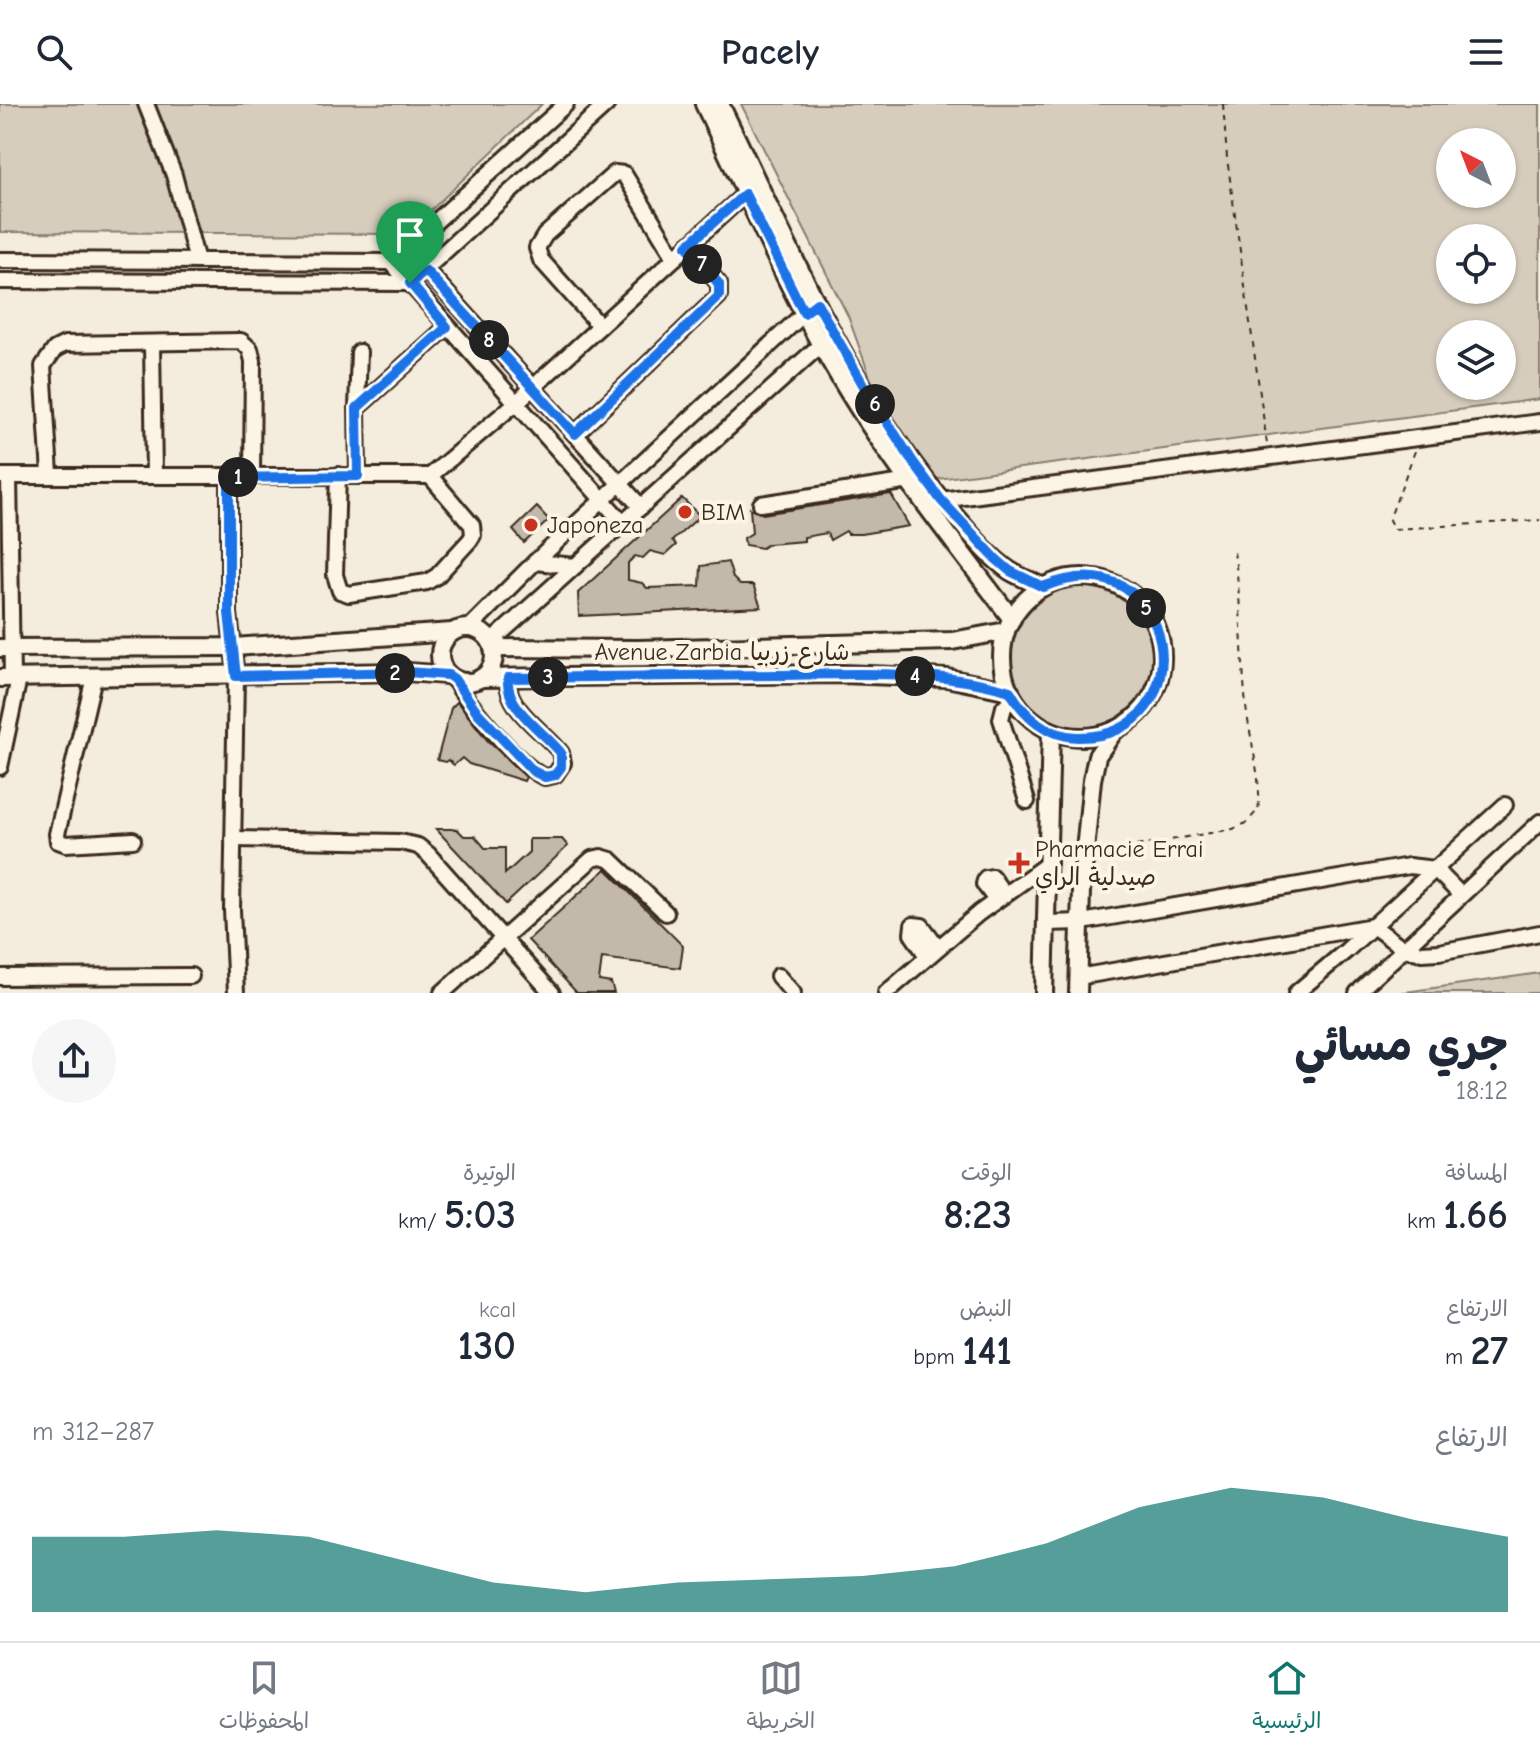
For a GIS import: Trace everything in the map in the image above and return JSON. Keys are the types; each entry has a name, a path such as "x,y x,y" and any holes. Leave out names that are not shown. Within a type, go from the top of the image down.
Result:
{"main road":[{"path":"704,104 745,194 827,339 857,406 1009,625"},
{"path":"720,104 810,308"},
{"path":"827,339 865,388 941,500 1010,571 1043,587"},
{"path":"1088,577 1111,582 1132,593 1148,610 1159,631 1162,674 1153,696 1136,716 1115,730 1094,736 1072,737 1051,731 1034,722 1012,695 1002,660 1009,625 1030,596 1043,587 1065,578 1088,577"},
{"name":"Avenue Zarbia شارع زربيا","path":"492,645 638,649 952,641 1009,625"},
{"path":"6,648 234,647 394,638 469,628 485,635 492,645 492,665 481,678 468,682 407,672 10,678"},
{"path":"451,677 443,669 439,653 445,638 452,632"},
{"name":"Avenue Zarbia شارع زربيا","path":"481,678 869,675 947,678 1012,695"},
{"path":"1078,985 1084,855 1093,770 1102,747 1115,730"},
{"path":"1044,993 1051,731"}],"street":[{"path":"146,104 174,175 197,261"},
{"path":"0,260 391,262 566,104"},
{"path":"0,281 410,283 607,104"},
{"path":"600,326 541,260 537,248 545,235 615,173 624,174 675,258"},
{"path":"0,767 10,678 6,648 4,476 430,476 517,402 745,194"},
{"path":"575,434 719,296 719,284 687,246"},
{"path":"406,248 641,507"},
{"path":"391,262 623,523"},
{"path":"469,628 602,499 810,308"},
{"path":"357,408 447,327"},
{"path":"492,645 827,339"},
{"path":"50,474 43,366 47,357 65,344 241,341 247,345 253,361 252,477"},
{"path":"152,344 154,475"},
{"path":"358,476 359,352"},
{"path":"941,500 1540,422"},
{"path":"338,475 335,575 340,591 349,594 427,582 437,576 470,540 472,525 430,476"},
{"path":"229,478 229,613 236,676 233,839 236,993"},
{"path":"761,504 910,481"},
{"path":"535,562 575,566"},
{"path":"94,677 57,834 58,841 66,844 133,840"},
{"path":"451,677 478,713 533,771 545,777 555,775 563,763 561,753 514,702 508,691 508,678"},
{"path":"1012,695 1001,719 1027,801"},
{"path":"1296,993 1505,805"},
{"path":"1357,993 1540,822"},
{"path":"233,839 412,843 428,854 552,993"},
{"path":"442,993 588,861 596,858 606,858 616,863 666,913"},
{"path":"886,993 1000,897 1049,863"},
{"path":"1047,923 1082,922 1409,866 1435,869 1461,895"},
{"path":"1078,985 1373,926 1404,949 1422,953 1540,933"},
{"path":"0,977 191,976"},
{"path":"778,976 793,993"}],"path":[{"path":"1223,104 1227,158 1268,457"},
{"path":"1420,437 1389,520 1391,527 1414,529 1540,520"},
{"path":"1084,855 1233,829 1246,823 1258,810 1234,552"}],"shaded area":[{"path":"0,104 542,104 406,234 0,232"},
{"path":"741,104 1540,104 1540,399 908,483 848,316"},
{"path":"1082,585 1109,591 1133,606 1148,630 1154,657 1148,684 1133,708 1109,723 1082,729 1055,723 1031,708 1016,684 1010,657 1016,630 1031,606 1055,591"},
{"path":"1540,973 1540,993 1398,993"}],"building":[{"path":"891,494 909,526 861,534 848,534 846,531 830,540 827,533 804,537 804,541 768,544 762,548 745,545 744,538 752,533 750,508 763,514"},
{"path":"682,498 700,516 672,541 676,545 665,555 650,551 643,558 635,556 628,563 628,580 642,583 647,588 700,586 701,566 728,562 733,578 740,585 753,585 761,607 579,616 578,593"},
{"name":"Japoneza","path":"537,507 549,520 524,543 513,530"},
{"path":"457,702 488,741 526,777 524,781 469,764 462,758 454,765 448,760 437,760 451,708"},
{"path":"436,829 457,829 464,836 475,836 485,848 505,848 505,874 529,852 529,839 562,839 568,846 506,904"},
{"path":"606,869 683,946 680,968 602,958 599,981 611,983 614,993 577,993 528,940"}],"place":[{"name":"BIM","path":"685,512"},
{"name":"Japoneza","path":"531,525"},
{"name":"Pharmacie Errai صيدلية الراي","path":"1019,863"}],"route":[{"path":"745,194 804,313 817,303 865,388 913,462 973,537 1010,571 1043,587 1065,578 1088,577 1111,582 1132,593 1148,610 1159,631 1163,654 1162,674 1153,696 1136,716 1115,730 1094,736 1072,737 1034,722 1020,708 1010,691 947,678 842,674 508,678 510,697 561,753 563,763 558,772 545,777 533,771 478,713 448,675 407,672 236,676 229,613 229,478 358,476 357,408 447,327 410,283 426,271 575,434 717,300 721,292 719,284 687,246 745,194"}]}
